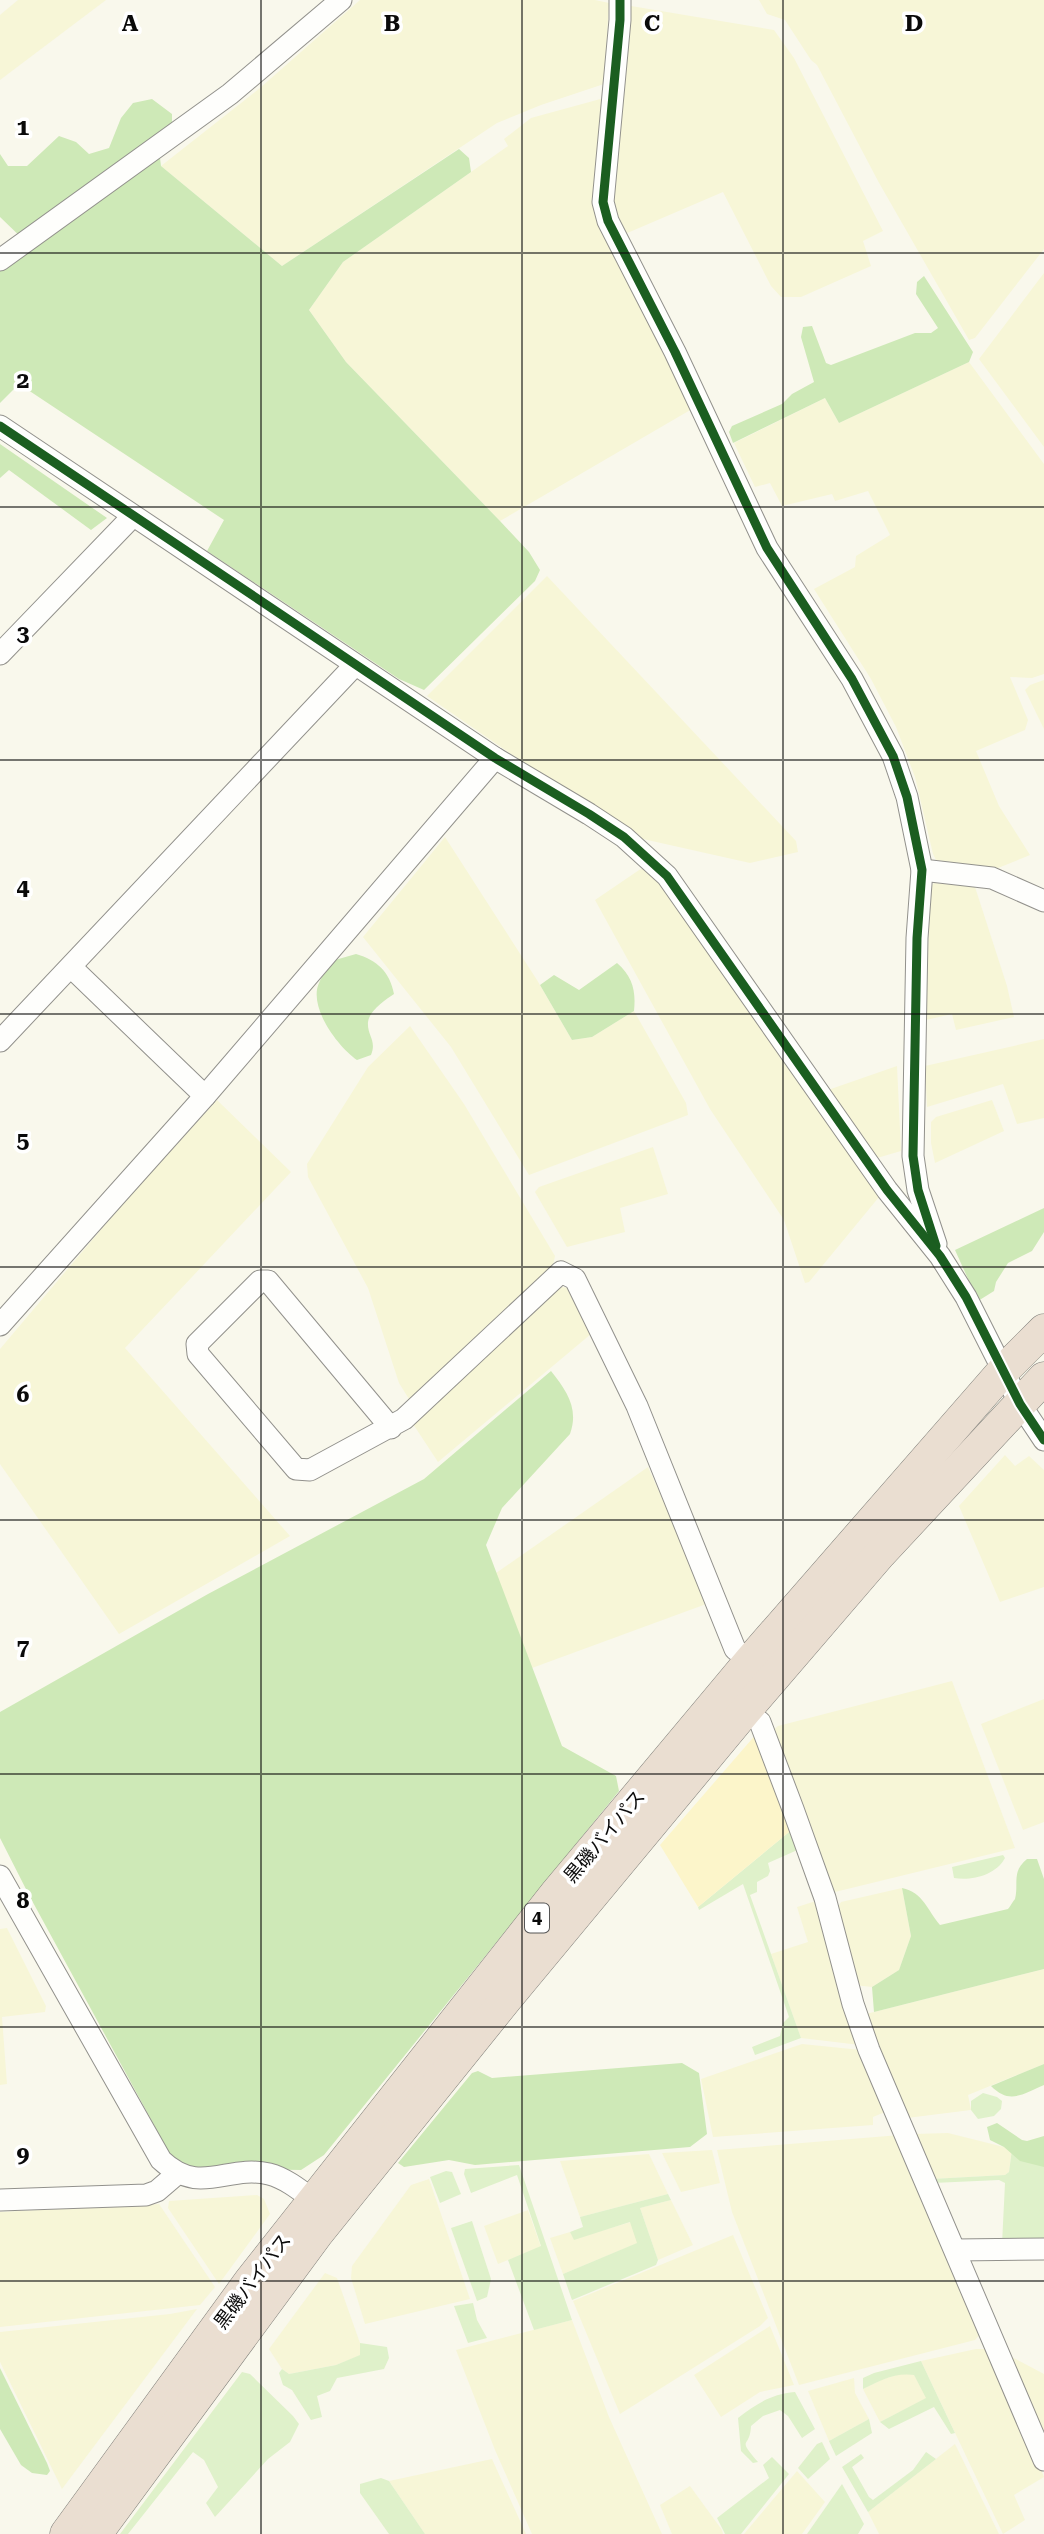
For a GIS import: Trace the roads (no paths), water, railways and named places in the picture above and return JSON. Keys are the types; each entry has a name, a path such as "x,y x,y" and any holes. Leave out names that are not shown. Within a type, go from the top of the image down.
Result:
{"highway":[{"name":"黒磯バイパス","path":"96,2534 323,2208 557,1892 750,1661 1003,1371 1044,1330"},
{"name":"黒磯バイパス","path":"66,2534 250,2281 323,2208 498,2008 745,1711 879,1555 1044,1378"}],"street":[{"path":"0,260 230,94 341,0"},
{"path":"620,0 603,202 608,221 675,352 767,548 852,678 892,755 907,797 922,870 917,938 913,1156 918,1190 940,1256"},
{"path":"0,426 495,758 624,837 667,876 887,1190 940,1256 966,1297 1020,1404 1044,1440"},
{"path":"0,654 132,517"},
{"path":"0,1041 355,665"},
{"path":"0,1325 205,1096 495,758"},
{"path":"922,870 992,878 1044,901"},
{"path":"71,967 205,1096"},
{"path":"391,1428 268,1281 260,1281 197,1344 198,1354 296,1469 310,1470 391,1428 404,1419 561,1272 575,1279 637,1406 736,1649 750,1661"},
{"path":"745,1711 760,1722 825,1898 853,2004 869,2050 1044,2460"},
{"path":"0,1877 160,2160 178,2173 200,2179 256,2172 269,2174 284,2179 323,2208"},
{"path":"0,2200 146,2195 157,2191 178,2173"},
{"path":"956,2250 1044,2249"}]}
